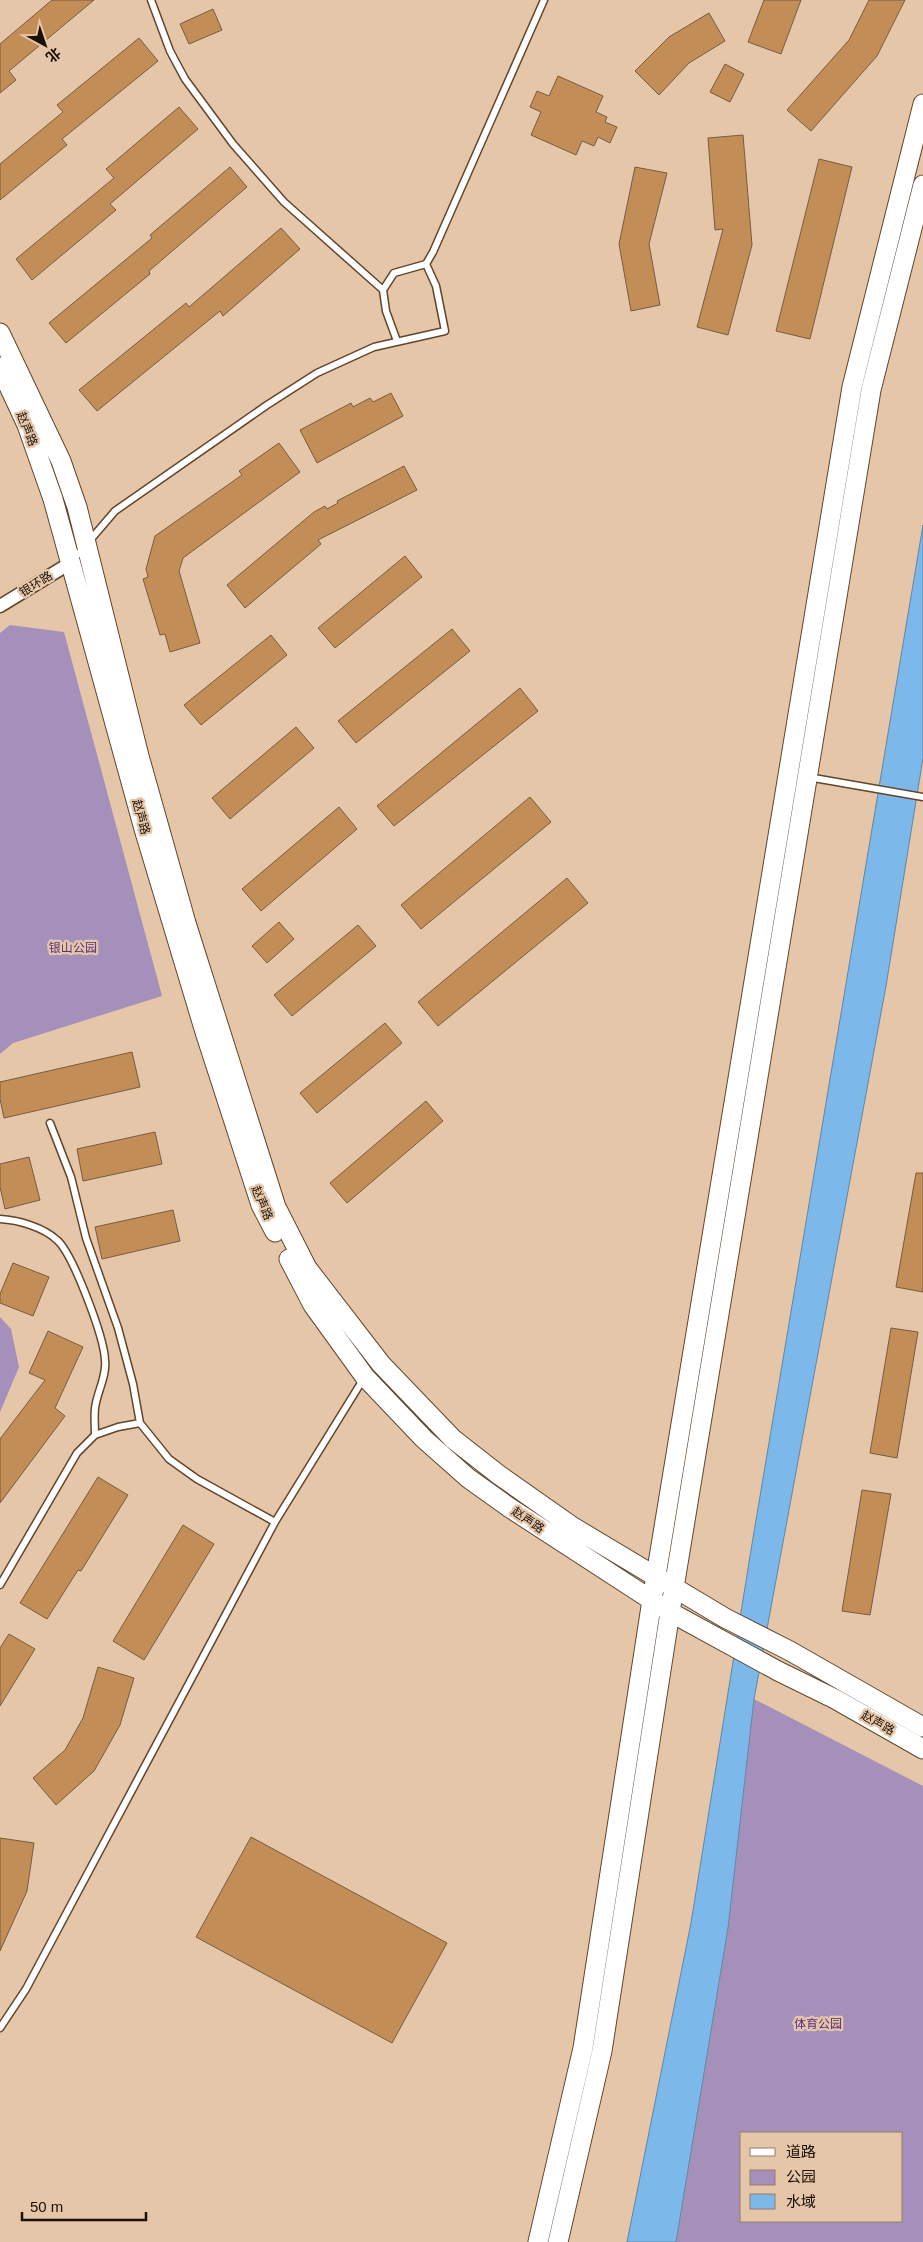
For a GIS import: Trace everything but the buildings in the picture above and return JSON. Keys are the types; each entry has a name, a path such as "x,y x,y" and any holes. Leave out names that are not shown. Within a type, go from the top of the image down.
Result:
{"main road":[{"path":"538,2242 583,2048 652,1600 852,387 923,104"},
{"path":"558,2242 602,2051 674,1587 871,390 923,185"},
{"path":"0,333 61,461 77,507 139,756 220,1033 276,1207 307,1268 381,1364 452,1440 573,1527 725,1618 790,1651 923,1727"},
{"name":"赵声路","path":"0,367 27,426 53,499 147,838 205,1032 261,1205 313,1305 365,1377 418,1433 468,1478 670,1612 778,1671 835,1699 923,1749"}],"street":[{"name":"银环路","path":"0,606 72,562"}],"lane":[{"path":"151,0 170,51 184,79 234,144 284,202 383,290 386,311 397,341"},
{"path":"383,290 394,273 409,267 426,264 433,252 544,0"},
{"path":"72,562 115,511 318,373 374,347 445,331 436,286 426,264"},
{"path":"807,777 923,797"},
{"path":"50,1123 71,1177 86,1238 118,1328 133,1384 140,1423 169,1459 197,1479 276,1522"},
{"path":"0,1219 10,1220 46,1232 58,1241 69,1256 104,1343 106,1362 96,1408 95,1435"},
{"path":"0,2028 26,1989 276,1522 365,1377"},
{"path":"0,1585 77,1453 95,1435 118,1427 140,1423"}],"green space":[{"name":"银山公园","path":"10,625 64,632 162,996 13,1043 0,1054 0,633"},
{"path":"0,1317 11,1329 19,1367 0,1412"},
{"name":"体育公园","path":"754,1699 923,1786 923,2242 676,2242 728,1928"}],"water":[{"path":"923,525 923,758 886,986 754,1699 728,1928 676,2242 627,2242 691,1923 751,1550"}]}
